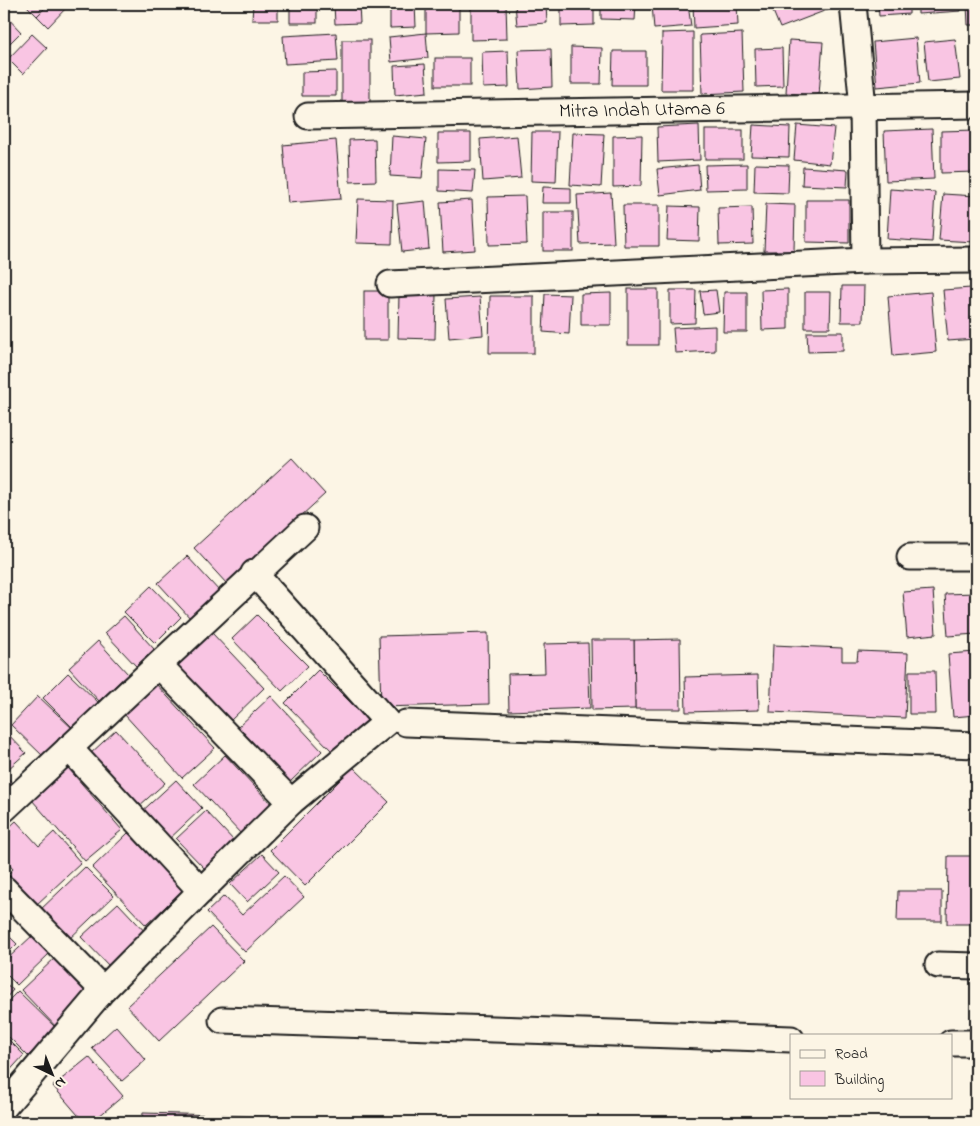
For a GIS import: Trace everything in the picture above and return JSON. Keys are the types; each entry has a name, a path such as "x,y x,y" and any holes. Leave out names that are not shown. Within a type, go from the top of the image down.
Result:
{"street":[{"path":"853,4 863,107 865,261"},
{"name":"Mitra Indah Utama 6","path":"308,116 976,105"},
{"path":"390,284 865,261 976,260"},
{"path":"4,809 159,666 254,573 305,528"},
{"path":"910,557 976,557"},
{"path":"4,1107 103,990 201,891 291,802 387,722 254,573"},
{"path":"159,666 291,802"},
{"path":"406,722 976,745"},
{"path":"69,748 201,891"},
{"path":"4,890 103,990"},
{"path":"938,965 976,966"},
{"path":"222,1020 790,1039"},
{"path":"952,1043 976,1044"}],"building":[{"path":"25,4 49,4 37,16"},
{"path":"49,4 64,4 67,7 48,27 37,16"},
{"path":"253,4 278,4 278,20 252,20"},
{"path":"290,4 317,4 317,23 290,23"},
{"path":"334,4 359,4 360,23 335,24"},
{"path":"390,4 415,4 416,27 390,28"},
{"path":"426,4 459,4 459,32 426,33"},
{"path":"471,4 506,4 507,39 471,40"},
{"path":"515,4 546,4 547,23 517,25"},
{"path":"561,4 594,4 594,25 561,26"},
{"path":"601,4 636,4 635,20 601,19"},
{"path":"652,4 688,4 691,26 654,29"},
{"path":"693,4 737,4 738,25 694,28"},
{"path":"770,4 830,4 832,8 780,28"},
{"path":"878,4 909,4 909,14 879,16"},
{"path":"918,4 960,4 961,11 918,14"},
{"path":"967,4 976,4 976,25 968,25"},
{"path":"4,14 21,32 4,49"},
{"path":"693,32 693,90 661,90 662,33"},
{"path":"336,33 338,61 285,64 283,36"},
{"path":"426,33 428,58 391,62 389,37"},
{"path":"742,33 744,92 702,94 700,35"},
{"path":"32,34 47,48 23,74 8,59"},
{"path":"916,38 920,83 877,87 873,42"},
{"path":"955,39 960,79 928,82 924,42"},
{"path":"342,40 370,40 370,102 342,102"},
{"path":"789,40 823,42 819,95 786,93"},
{"path":"571,47 602,48 601,84 571,84"},
{"path":"782,48 783,86 756,87 755,49"},
{"path":"551,49 552,87 520,89 518,50"},
{"path":"508,51 509,87 483,88 482,52"},
{"path":"613,51 646,51 646,85 612,85"},
{"path":"435,58 470,58 470,86 435,86"},
{"path":"425,64 427,92 395,95 394,66"},
{"path":"336,71 336,96 302,96 302,72"},
{"path":"699,125 700,160 658,162 657,127"},
{"path":"753,125 790,127 789,157 751,156"},
{"path":"797,125 834,128 830,164 794,160"},
{"path":"932,129 934,179 886,181 884,131"},
{"path":"705,130 743,130 743,159 705,159"},
{"path":"976,130 976,172 941,173 941,131"},
{"path":"532,132 558,132 556,182 531,181"},
{"path":"438,133 471,133 471,161 438,162"},
{"path":"573,133 604,134 601,187 570,185"},
{"path":"642,135 641,186 613,187 613,136"},
{"path":"392,136 426,139 422,178 390,176"},
{"path":"517,136 521,178 483,181 480,139"},
{"path":"375,139 376,181 350,182 349,140"},
{"path":"336,140 341,199 288,203 283,145"},
{"path":"747,164 747,189 706,190 705,165"},
{"path":"755,164 789,165 788,193 754,192"},
{"path":"698,165 700,190 660,195 657,169"},
{"path":"803,167 848,170 847,187 802,185"},
{"path":"439,169 475,170 473,193 439,191"},
{"path":"543,187 571,188 571,203 542,203"},
{"path":"890,189 935,192 932,242 887,239"},
{"path":"611,193 614,243 580,244 577,195"},
{"path":"943,194 976,196 974,242 939,240"},
{"path":"525,196 527,244 489,245 488,197"},
{"path":"358,199 393,200 392,244 356,243"},
{"path":"472,200 475,250 443,252 440,202"},
{"path":"806,200 849,200 849,243 806,242"},
{"path":"425,201 429,249 402,252 397,204"},
{"path":"766,204 795,205 794,251 764,251"},
{"path":"623,205 659,205 659,246 624,246"},
{"path":"669,206 700,207 699,241 667,240"},
{"path":"752,207 753,244 719,245 718,208"},
{"path":"543,212 573,212 573,251 543,251"},
{"path":"842,286 864,286 863,322 841,322"},
{"path":"971,288 975,339 948,341 943,290"},
{"path":"628,289 658,289 658,345 628,345"},
{"path":"788,289 788,329 762,330 761,290"},
{"path":"670,290 696,290 695,323 670,324"},
{"path":"716,290 719,312 703,314 700,291"},
{"path":"364,291 388,291 388,340 364,340"},
{"path":"724,292 747,292 747,332 723,332"},
{"path":"805,292 831,292 830,328 805,328"},
{"path":"931,292 936,352 893,356 888,296"},
{"path":"611,293 611,325 581,325 581,294"},
{"path":"399,294 436,294 435,339 398,338"},
{"path":"545,294 571,295 569,334 543,332"},
{"path":"490,296 534,296 534,353 489,353"},
{"path":"480,297 483,335 449,338 446,299"},
{"path":"715,326 715,351 675,353 673,328"},
{"path":"807,332 843,332 843,351 808,352"},
{"path":"292,458 325,494 227,584 194,548"},
{"path":"187,556 220,592 191,619 158,583"},
{"path":"151,586 181,617 155,643 124,612"},
{"path":"933,590 936,634 907,637 903,592"},
{"path":"976,593 976,634 948,636 945,594"},
{"path":"257,615 308,666 282,691 232,639"},
{"path":"124,616 154,649 136,666 105,633"},
{"path":"212,633 264,688 229,722 176,667"},
{"path":"488,633 489,704 381,707 379,636"},
{"path":"680,639 681,709 635,709 634,640"},
{"path":"591,640 634,640 635,709 592,710"},
{"path":"98,641 128,674 99,701 69,668"},
{"path":"588,643 590,708 509,711 508,674 545,673 544,644"},
{"path":"773,645 842,648 842,661 857,661 858,651 908,653 905,718 770,712"},
{"path":"976,652 976,715 953,717 948,654"},
{"path":"318,670 368,720 334,753 285,703"},
{"path":"909,671 935,671 936,714 909,714"},
{"path":"68,673 101,705 76,731 43,698"},
{"path":"758,675 759,710 686,712 685,677"},
{"path":"156,684 215,748 182,778 124,714"},
{"path":"38,696 73,729 45,758 11,725"},
{"path":"271,696 322,751 290,782 238,727"},
{"path":"116,730 165,783 139,806 90,754"},
{"path":"5,731 26,753 7,770 4,766"},
{"path":"225,755 273,806 242,835 194,784"},
{"path":"62,761 122,830 85,861 25,792"},
{"path":"353,767 389,802 305,886 270,850"},
{"path":"4,774 15,786 4,797"},
{"path":"176,780 202,808 165,843 138,815"},
{"path":"206,811 235,842 205,869 176,839"},
{"path":"16,821 39,846 54,832 81,863 36,905 8,874 13,869 4,859 4,832"},
{"path":"128,833 183,890 146,925 92,868"},
{"path":"262,854 279,872 247,902 230,884"},
{"path":"948,856 976,856 976,924 947,924"},
{"path":"85,867 114,896 66,942 38,912"},
{"path":"284,876 304,897 245,952 207,912 224,896 242,915"},
{"path":"898,891 942,891 942,921 897,921"},
{"path":"118,903 149,936 113,970 81,937"},
{"path":"211,927 244,961 159,1041 127,1006"},
{"path":"4,931 17,944 4,957"},
{"path":"33,935 50,953 17,985 4,972 4,962"},
{"path":"56,957 94,997 59,1030 21,990"},
{"path":"4,982 13,990 4,1000"},
{"path":"18,991 56,1028 28,1056 4,1032 4,1005"},
{"path":"116,1026 146,1060 122,1081 92,1048"},
{"path":"4,1035 24,1055 4,1077"},
{"path":"89,1057 123,1096 92,1122 84,1122 53,1086"},
{"path":"143,1113 215,1115 215,1122 142,1122"},
{"path":"218,1115 263,1117 262,1122 217,1122"},
{"path":"301,1120 364,1120 364,1122 301,1122"}]}
